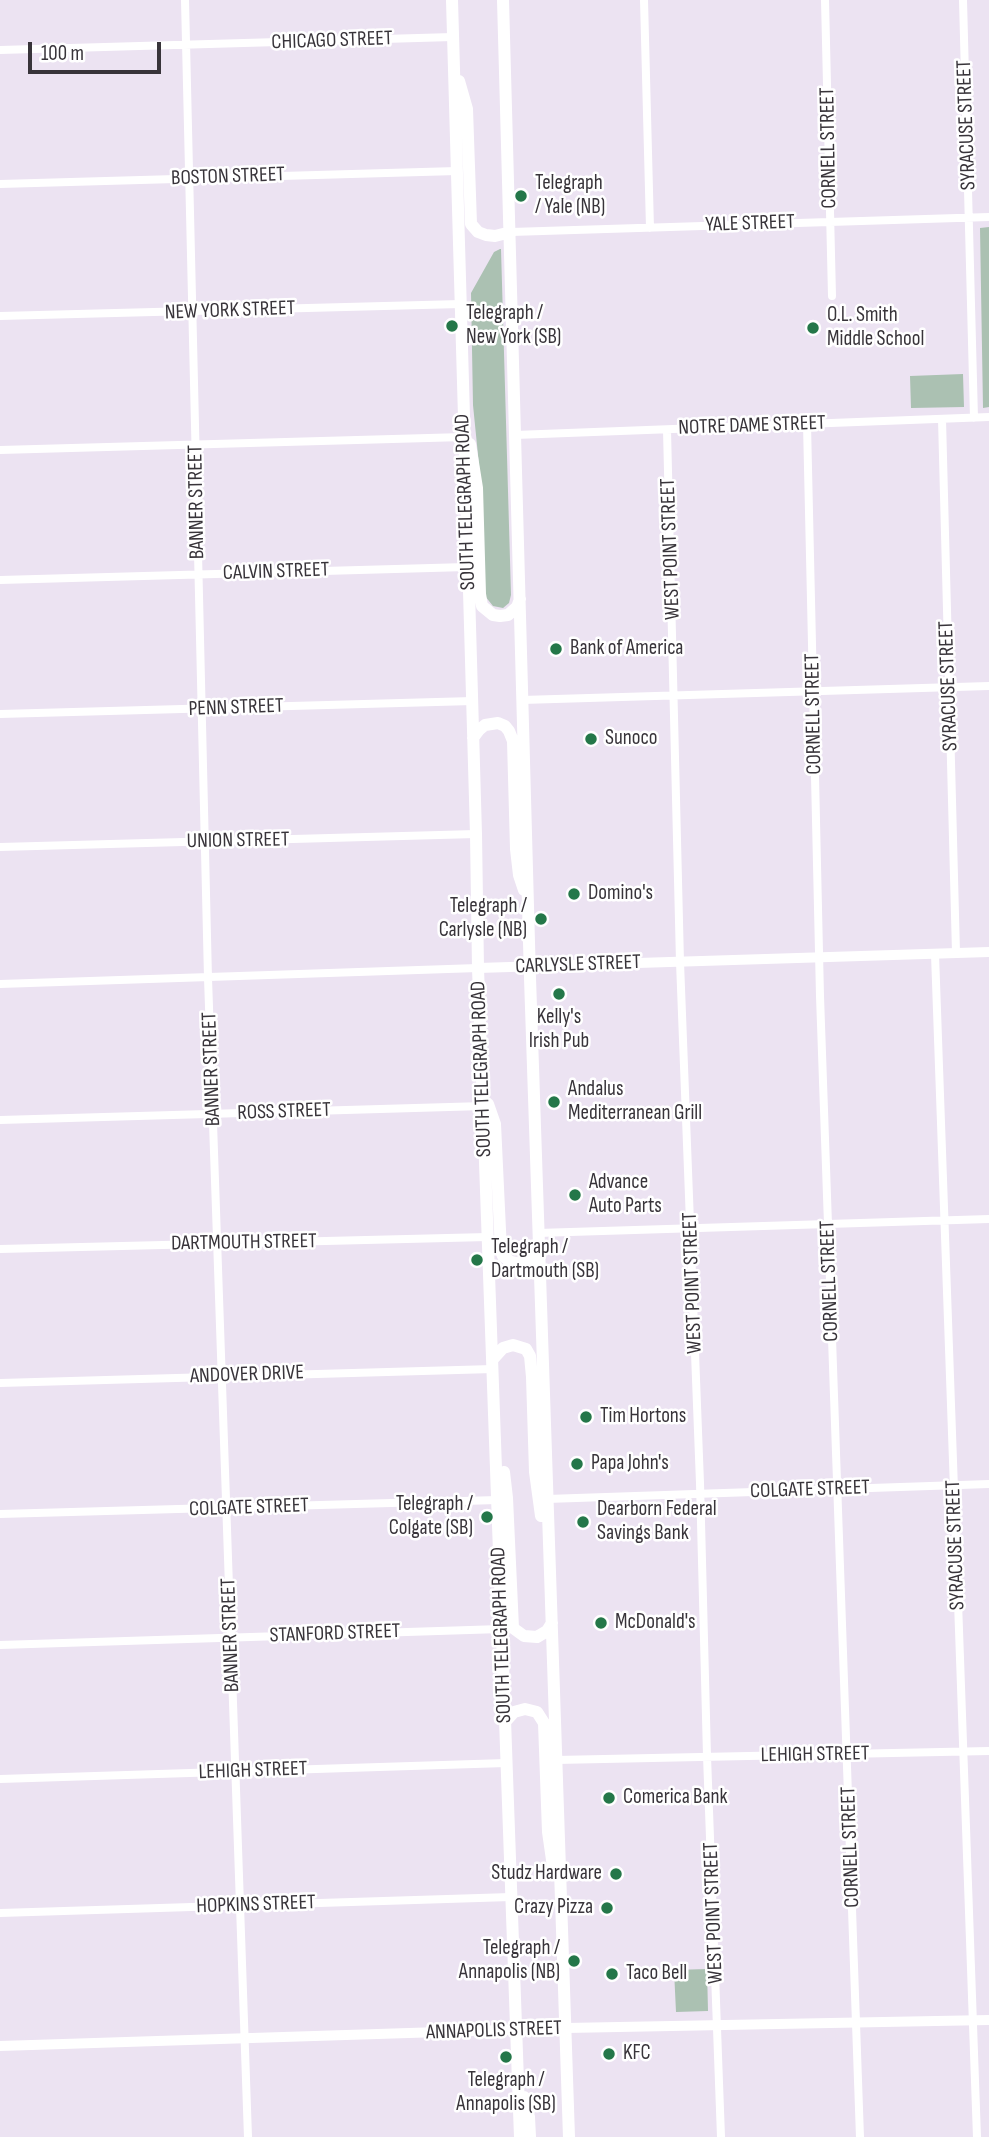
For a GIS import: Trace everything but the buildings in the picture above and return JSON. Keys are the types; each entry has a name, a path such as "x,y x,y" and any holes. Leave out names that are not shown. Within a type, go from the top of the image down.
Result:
{"main road":[{"name":"SOUTH TELEGRAPH ROAD","path":"452,0 478,968 520,2137"},
{"path":"498,0 504,21"},
{"path":"503,0 538,1233 569,2137"},
{"path":"454,64 467,109 471,224 478,232 486,235 495,236 510,232"},
{"path":"464,416 477,488 482,606 500,617 508,615 517,607 520,598"},
{"path":"473,738 479,730 491,723 505,726 513,741 516,849 519,875 528,903"},
{"path":"484,1089 495,1124 501,1251 511,1262 521,1264 539,1253"},
{"path":"493,1364 503,1348 513,1345 526,1349 530,1356 535,1472 540,1512 549,1543"},
{"path":"496,1445 508,1499 513,1628 524,1636 537,1637 547,1631 552,1623"},
{"path":"505,1722 514,1712 525,1709 537,1712 544,1723 549,1843 561,1903"},
{"path":"517,2066 529,2117 530,2137"}],"street":[{"name":"BANNER STREET","path":"185,0 208,978 248,2137"},
{"path":"644,0 650,228"},
{"name":"CORNELL STREET","path":"825,0 832,296"},
{"name":"SYRACUSE STREET","path":"963,0 974,418"},
{"name":"CHICAGO STREET","path":"0,50 453,37"},
{"name":"BOSTON STREET","path":"0,184 457,171"},
{"name":"YALE STREET","path":"510,232 989,217"},
{"name":"NEW YORK STREET","path":"0,316 461,304"},
{"name":"NOTRE DAME STREET","path":"515,435 989,417"},
{"name":"SYRACUSE STREET","path":"942,419 956,953"},
{"name":"CORNELL STREET","path":"807,424 819,958 860,2137"},
{"name":"WEST POINT STREET","path":"667,430 680,962 721,2137"},
{"path":"0,450 464,437"},
{"name":"CALVIN STREET","path":"0,580 467,567"},
{"path":"522,700 989,686"},
{"name":"PENN STREET","path":"0,714 472,701"},
{"name":"UNION STREET","path":"0,847 476,834"},
{"name":"CARLYSLE STREET","path":"0,984 989,952"},
{"name":"SYRACUSE STREET","path":"935,954 977,2137"},
{"name":"ROSS STREET","path":"0,1120 484,1106"},
{"path":"538,1233 989,1219"},
{"name":"DARTMOUTH STREET","path":"0,1249 488,1237"},
{"name":"ANDOVER DRIVE","path":"0,1383 493,1364"},
{"name":"COLGATE STREET","path":"547,1499 989,1484"},
{"name":"COLGATE STREET","path":"0,1514 498,1500"},
{"name":"STANFORD STREET","path":"0,1645 501,1629"},
{"name":"LEHIGH STREET","path":"556,1760 989,1751"},
{"name":"LEHIGH STREET","path":"0,1779 506,1763"},
{"name":"HOPKINS STREET","path":"0,1913 511,1897"},
{"name":"ANNAPOLIS STREET","path":"0,2046 566,2028 989,2020"}],"green space":[{"path":"989,227 989,407 983,408 980,228"},
{"path":"501,249 511,595 509,603 503,608 493,606 485,596 481,485 473,405 471,293 494,252"},
{"path":"963,374 964,407 911,408 910,376"},
{"path":"707,1969 708,2011 676,2012 674,1970"}],"place":[{"name":"Telegraph / Yale (NB)","path":"521,196"},
{"name":"Telegraph / New York (SB)","path":"452,326"},
{"name":"O.L. Smith Middle School","path":"813,328"},
{"name":"Bank of America","path":"556,649"},
{"name":"Sunoco","path":"591,739"},
{"name":"Domino's","path":"574,894"},
{"name":"Telegraph / Carlysle (NB)","path":"541,919"},
{"name":"Kelly's Irish Pub","path":"559,994"},
{"name":"Andalus Mediterranean Grill","path":"554,1102"},
{"name":"Advance Auto Parts","path":"575,1195"},
{"name":"Telegraph / Dartmouth (SB)","path":"477,1260"},
{"name":"Tim Hortons","path":"586,1417"},
{"name":"Papa John's","path":"577,1464"},
{"name":"Telegraph / Colgate (SB)","path":"487,1517"},
{"name":"Dearborn Federal Savings Bank","path":"583,1522"},
{"name":"McDonald's","path":"601,1623"},
{"name":"Comerica Bank","path":"609,1798"},
{"name":"Studz Hardware","path":"616,1874"},
{"name":"Crazy Pizza","path":"607,1908"},
{"name":"Telegraph / Annapolis (NB)","path":"574,1961"},
{"name":"Taco Bell","path":"612,1974"},
{"name":"KFC","path":"609,2054"},
{"name":"Telegraph / Annapolis (SB)","path":"506,2057"}]}
